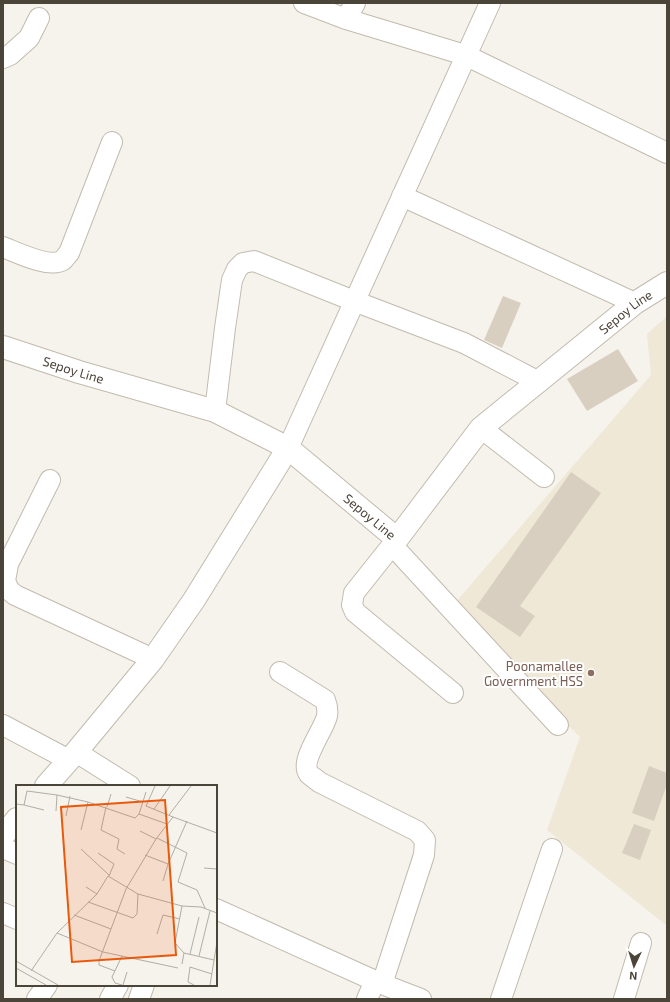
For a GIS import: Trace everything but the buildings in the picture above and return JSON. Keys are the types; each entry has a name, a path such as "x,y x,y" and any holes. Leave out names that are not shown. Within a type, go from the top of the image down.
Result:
{"street":[{"path":"304,3 351,11 465,54 667,153"},
{"path":"47,785 153,659 194,600 288,448 465,54 490,3"},
{"path":"3,58 10,55 29,38 39,18"},
{"path":"3,247 42,262 51,263 62,261 69,253 112,142"},
{"path":"402,196 635,303"},
{"path":"215,411 232,280 237,269 243,263 254,261 464,343 539,382"},
{"name":"Sepoy Line","path":"3,347 79,372 215,411 288,448 394,542 481,428 635,303 667,283"},
{"path":"481,428 544,477"},
{"path":"50,480 8,564 5,581 6,597 15,595 153,659"},
{"path":"453,693 355,612 352,605 354,593 394,542 558,725"},
{"path":"280,672 325,700 327,716 309,755 307,767 309,774 320,782 417,831 425,840 424,855 378,982 367,999"},
{"path":"3,725 72,756 128,785"},
{"path":"3,836 16,820"},
{"path":"3,848 16,854"},
{"path":"501,999 552,849"},
{"path":"217,909 378,982 421,999"},
{"path":"3,913 16,919"},
{"path":"624,999 641,942"},
{"path":"37,999 46,986"},
{"path":"110,999 117,986"}],"shaded area":[{"name":"Poonamallee Government HSS","path":"667,316 667,926 547,830 580,737 449,610 651,375 647,334"}],"place":[{"name":"Poonamallee Government HSS","path":"591,673"}]}
